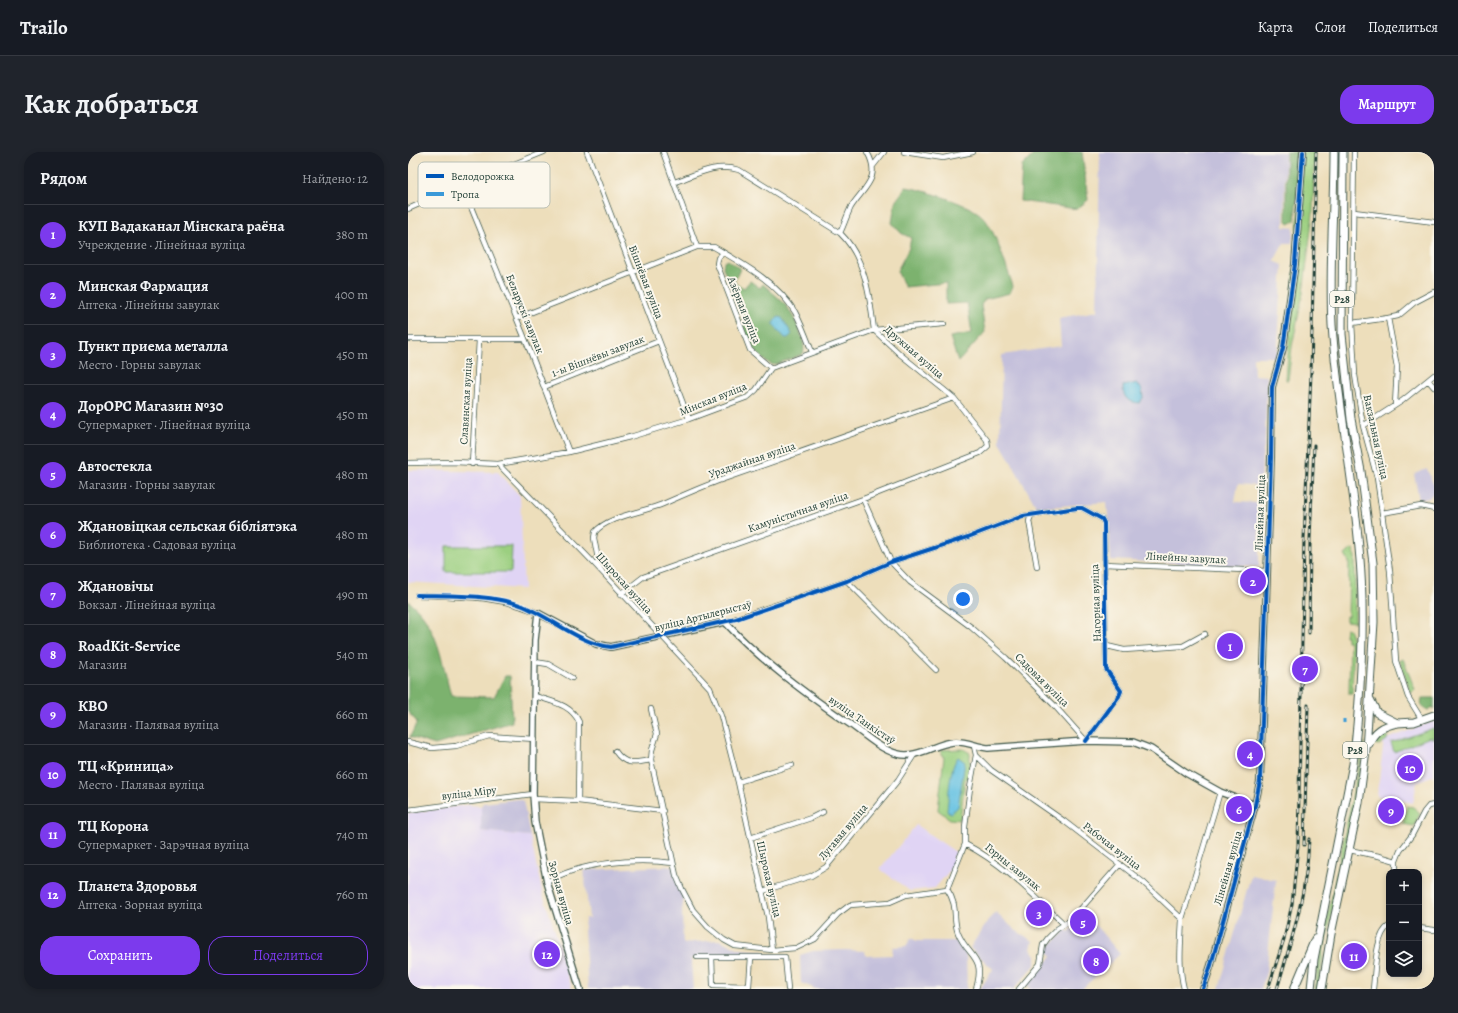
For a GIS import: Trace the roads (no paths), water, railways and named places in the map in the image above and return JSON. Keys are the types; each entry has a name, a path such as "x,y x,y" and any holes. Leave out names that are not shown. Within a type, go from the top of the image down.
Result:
{"main road":[{"name":"Р28","path":"1311,989 1321,924 1353,764 1358,708 1362,604 1359,543 1332,324 1334,152"},
{"name":"Р28","path":"1322,989 1331,934 1359,802 1366,750 1374,622 1373,563 1361,472 1351,419 1342,334 1343,152"},
{"path":"1370,699 1377,713 1382,717 1397,723"},
{"path":"1366,750 1373,735 1386,725 1422,720 1434,715"},
{"name":"Р28","path":"1294,989 1321,924"}],"street":[{"path":"519,162 544,152"},
{"name":"Вішнёвая вуліца","path":"587,152 689,419"},
{"path":"663,152 697,247"},
{"path":"867,152 873,166"},
{"path":"840,233 851,207 870,183 873,166 884,152"},
{"path":"904,152 943,158 973,152"},
{"name":"Лінейная вуліца","path":"1203,989 1255,805 1260,781 1272,387 1283,348 1295,264 1303,152"},
{"name":"Вакзальная вуліца","path":"1354,152 1352,323 1355,375 1363,426 1376,478 1382,513 1390,571 1396,661 1408,697 1422,720"},
{"name":"Дружная вуліца","path":"675,182 711,169 723,167 740,170 840,233 849,242 859,261 872,311 874,330 901,355 954,398 987,440 988,446 984,451"},
{"path":"408,209 418,205"},
{"name":"Беларускі завулак","path":"472,208 517,318 569,452"},
{"path":"1354,212 1434,222"},
{"name":"Азёрная вуліца","path":"517,318 697,247 714,247 765,280 787,300 796,314 812,352"},
{"name":"Азёрная вуліца","path":"724,253 718,258 717,264 750,350 771,368"},
{"path":"1352,323 1398,316 1414,302 1434,292"},
{"path":"1388,318 1397,367 1395,405"},
{"path":"771,368 874,330 944,324"},
{"path":"408,339 525,339"},
{"name":"Славянская вуліца","path":"472,464 479,340"},
{"name":"1-ы Вішнёвы завулак","path":"544,387 659,341"},
{"name":"Мінская вуліца","path":"498,464 569,452 630,437 689,419 748,397 756,390 771,368"},
{"path":"1363,426 1395,405 1434,375"},
{"path":"1428,380 1434,387"},
{"name":"Ураджайная вуліца","path":"600,570 594,538 595,532 606,523 663,504 680,495 718,481 954,398"},
{"name":"Камуністычная вуліца","path":"621,594 643,577 862,499 984,451"},
{"path":"408,463 498,464"},
{"name":"Шырокая вуліца","path":"498,464 600,570 710,688 721,716 738,782 763,891 772,950"},
{"name":"Садовая вуліца","path":"862,499 891,562 910,582 971,627 1006,658 1043,694 1086,741"},
{"path":"1382,513 1421,506 1434,509"},
{"name":"Нагорная вуліца","path":"1034,515 1082,508 1102,519 1105,532 1104,564 1107,646 1106,669 1121,692 1086,741"},
{"path":"1034,515 1029,521 1037,567"},
{"name":"вуліца Артылерыстаў","path":"417,595 500,600 523,606 596,644 612,647 725,622 847,581 891,562 968,537 1013,519 1034,515"},
{"name":"Лінейны завулак","path":"1104,564 1267,571"},
{"path":"847,581 936,670"},
{"name":"Зорная вуліца","path":"538,613 535,640 536,696 533,797 535,822 547,882 580,989"},
{"name":"вуліца Танкістаў","path":"725,622 737,635 811,697 872,740 897,754 914,755"},
{"path":"1107,646 1124,650 1183,646 1205,634"},
{"path":"535,662 548,664 572,678"},
{"path":"536,696 567,707 575,713 578,722 578,801"},
{"path":"651,709 657,734 652,750 651,760 673,862 682,889 693,910 708,927 724,940 743,948 772,950 796,948 815,939 838,914 850,905 890,902 906,895 947,889"},
{"path":"408,742 432,748 456,746 489,736 535,739"},
{"path":"914,755 931,747 951,742 966,743 988,748 1086,741 1133,742 1142,745 1186,773 1220,792 1255,805"},
{"path":"974,746 976,755 965,827 965,844 952,872 947,889 955,905 958,933 976,958 979,978 976,989"},
{"path":"615,751 620,759 628,762 651,760"},
{"name":"Лугавая вуліца","path":"763,891 811,876 826,867 898,780 914,755"},
{"name":"Рабочая вуліца","path":"976,755 991,770 1064,820 1144,882 1182,919"},
{"path":"738,782 792,765"},
{"path":"1184,989 1181,977 1180,960 1182,919 1220,792"},
{"path":"533,797 663,811"},
{"name":"вуліца Міру","path":"408,810 533,797"},
{"path":"1396,869 1396,861 1404,844 1412,835 1424,812 1429,806 1434,805"},
{"path":"750,838 811,818 823,812"},
{"name":"Горны завулак","path":"965,844 980,852 1007,872 1064,924"},
{"path":"1349,850 1396,861"},
{"path":"547,882 567,871 587,866 646,862 673,862"},
{"path":"1019,989 1040,964 1043,945 1057,929 1071,920 1120,864"},
{"path":"1373,989 1379,941 1383,931 1386,928"},
{"path":"1422,928 1434,930"},
{"path":"697,957 785,957 788,989"},
{"path":"712,957 713,985 749,988 751,957"}],"water":[{"path":"779,317 782,318 792,334 788,338 785,338 773,324"},
{"path":"1137,383 1142,390 1143,398 1139,403 1126,398 1123,390 1123,386"},
{"path":"958,757 965,762 958,807 951,813 947,811 950,782 953,768"}],"railway":[{"path":"1268,989 1284,939 1292,904 1298,846 1304,539 1311,373 1316,152"},
{"path":"1309,633 1310,539 1314,445"},
{"path":"1304,845 1308,705"},
{"path":"1277,989 1302,897 1308,859 1309,839"}],"place":[{"name":"Минская Фармация","path":"1253,581"},
{"name":"КУП Вадаканал Мінскага раёна","path":"1230,646"},
{"name":"Ждановічы","path":"1305,669"},
{"name":"ДорОРС Магазин №30","path":"1250,754"},
{"name":"ТЦ «Криница»","path":"1410,768"},
{"name":"Ждановіцкая сельская бібліятэка","path":"1239,809"},
{"name":"КВО","path":"1391,811"},
{"name":"Пункт приема металла","path":"1039,913"},
{"name":"Автостекла","path":"1083,922"},
{"name":"Планета Здоровья","path":"547,954"},
{"name":"ТЦ Корона","path":"1354,956"},
{"name":"RoadKit-Service","path":"1096,961"}]}
